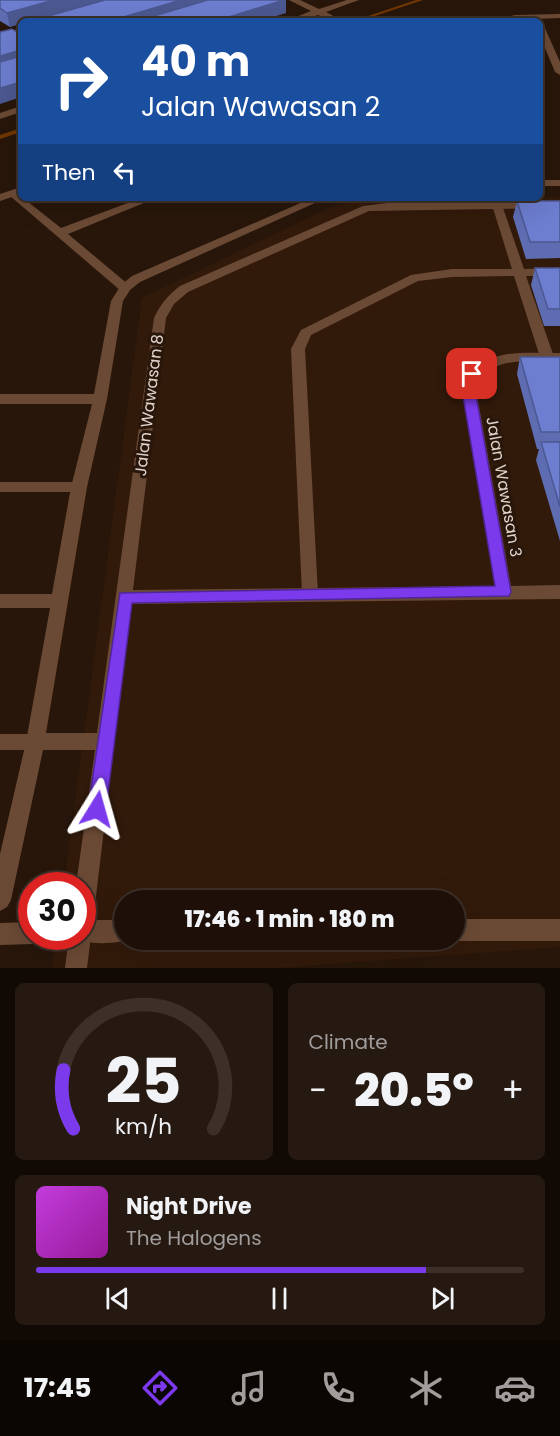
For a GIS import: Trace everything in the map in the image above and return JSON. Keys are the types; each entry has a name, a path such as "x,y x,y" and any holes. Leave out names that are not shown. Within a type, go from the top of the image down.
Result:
{"street":[{"path":"293,0 333,18"},
{"path":"302,18 355,0"},
{"path":"537,18 560,16"},
{"path":"0,37 18,32"},
{"path":"543,33 560,72"},
{"path":"0,116 18,110"},
{"path":"543,183 560,183"},
{"path":"0,198 17,191"},
{"path":"28,201 124,288"},
{"path":"62,232 143,201"},
{"path":"0,900 35,742 79,487 100,399 117,301 124,288 152,272 314,201"},
{"path":"497,205 519,273 554,357"},
{"name":"Jalan Wawasan 8","path":"89,872 160,318 170,299 184,289 367,208 560,205"},
{"path":"310,594 298,349 306,333 415,278 443,273 560,272"},
{"name":"Jalan Wawasan 3","path":"504,592 468,384 472,374 492,361 506,358 554,357"},
{"path":"0,399 100,399"},
{"path":"0,487 79,487"},
{"path":"125,597 560,592"},
{"path":"0,601 58,601"},
{"path":"0,742 106,741"},
{"path":"465,930 560,930"},
{"path":"96,931 114,931"},
{"path":"0,934 18,933"},
{"path":"76,968 78,950"}],"shaded area":[{"path":"543,197 560,197 560,947 276,968 52,968 55,950 96,950 96,872 66,872 142,298 331,207 358,201 543,201"}],"building":[{"path":"0,0 54,0 7,13 0,8"},
{"path":"105,0 181,0 120,18 42,18"},
{"path":"208,0 284,0 226,18 147,18"},
{"path":"12,29 18,33 18,51 0,56 0,32"},
{"path":"18,57 18,83 0,88 0,62"},
{"path":"517,201 560,201 560,242 530,242"},
{"path":"535,268 560,268 560,309 548,309"},
{"path":"520,357 560,357 560,432 541,432"},
{"path":"541,442 560,442 560,507"}],"waterway":[{"path":"364,18 421,0"},
{"path":"0,137 18,131"}],"route":[{"path":"97,809 125,597 504,592 468,384 472,374"}]}
